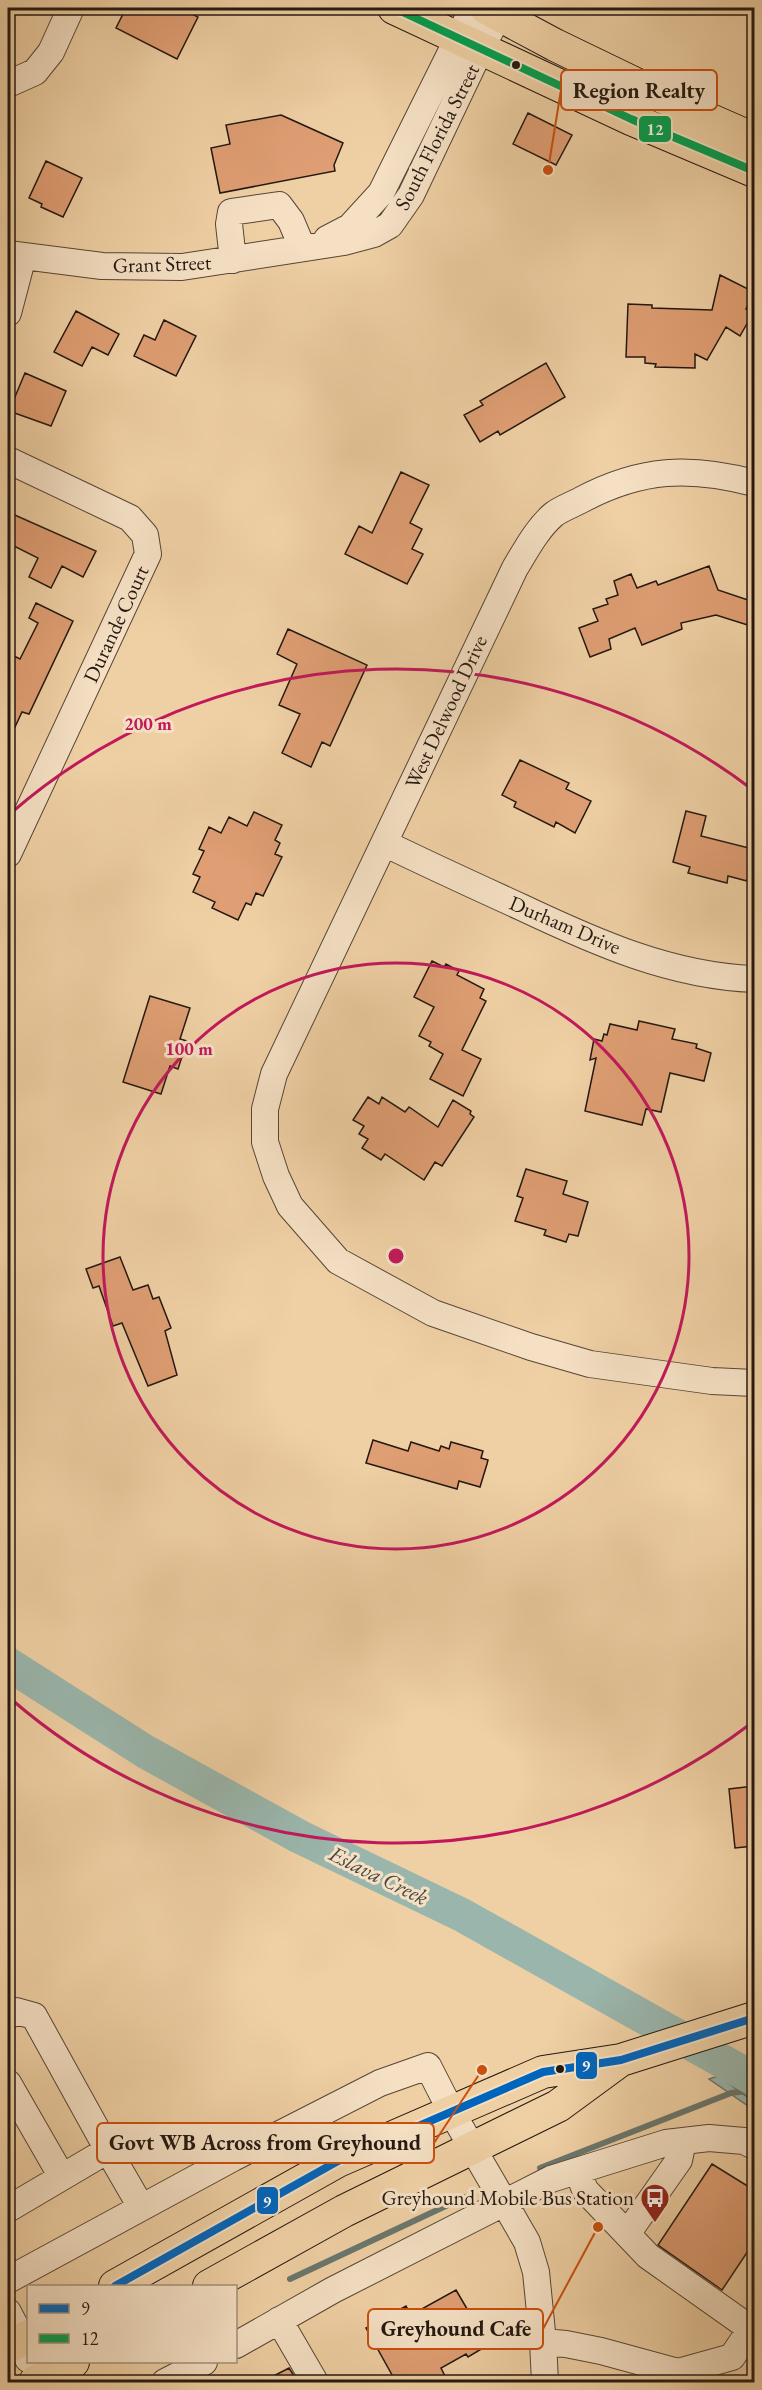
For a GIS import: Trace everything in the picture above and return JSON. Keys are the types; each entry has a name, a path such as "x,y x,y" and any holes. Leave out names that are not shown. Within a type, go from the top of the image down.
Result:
{"main road":[{"path":"394,8 631,119 754,171"},
{"path":"490,9 555,45 754,139"},
{"path":"117,2285 338,2161 543,2072 621,2060 745,2020"},
{"path":"210,2285 344,2211 558,2106 621,2060"},
{"path":"36,2382 69,2363"}],"street":[{"path":"8,84 34,72 51,52 71,8"},
{"name":"South Florida Street","path":"309,246 350,227 381,193 490,9"},
{"path":"233,260 229,224 231,212 279,205 309,246"},
{"name":"Grant Street","path":"15,255 102,266 182,267 309,246"},
{"path":"8,313 15,255"},
{"name":"Durande Court","path":"8,460 130,518 145,535 148,554 8,854"},
{"name":"West Delwood Drive","path":"754,483 720,474 697,472 675,471 637,477 606,487 554,514 537,533 515,567 274,1074 265,1109 265,1142 276,1176 291,1206 338,1261 433,1313 531,1347 590,1364 712,1381 754,1383"},
{"name":"Durham Drive","path":"384,843 601,944 675,968 724,978 754,979"},
{"path":"8,2016 16,2011 34,2016 141,2207"},
{"path":"8,2280 141,2207 380,2083 428,2066 451,2111 527,2242 536,2272 543,2342 544,2382"},
{"path":"8,2083 62,2177"},
{"path":"237,2344 333,2290 550,2179 666,2143 710,2138 744,2141 754,2146"},
{"path":"627,2234 679,2160 683,2141"},
{"path":"9,2204 108,2150"},
{"path":"543,2342 601,2351 678,2372 732,2357 753,2327 648,2256 585,2190 578,2171"},
{"path":"8,2312 23,2349"},
{"path":"279,2320 315,2382"},
{"path":"29,2363 36,2382"},
{"path":"165,2382 200,2363"}],"water":[{"path":"754,2064 754,2110 709,2079"}],"building":[{"path":"126,8 180,8 198,17 177,59 116,28"},
{"path":"528,113 572,135 556,165 513,144"},
{"path":"281,115 343,143 334,165 335,171 220,193 211,148 230,144 226,125"},
{"path":"46,161 82,178 63,217 41,207 42,204 29,198"},
{"path":"720,275 754,292 746,309 753,313 740,336 726,327 707,360 695,354 695,368 655,367 656,364 645,363 645,357 626,357 628,304 652,305 652,308 712,310"},
{"path":"76,311 119,334 108,355 92,347 82,366 54,352"},
{"path":"164,320 196,336 176,376 134,356 144,335 155,340"},
{"path":"546,363 565,397 500,435 498,431 480,442 464,415 483,405 480,401"},
{"path":"25,373 66,391 51,426 9,411"},
{"path":"401,472 429,485 410,523 422,529 412,549 423,554 407,584 345,554 359,526 372,533"},
{"path":"8,512 96,551 83,577 62,566 51,588 29,577 38,558 8,543"},
{"path":"709,566 718,590 754,602 754,627 716,615 681,623 682,629 642,645 635,628 609,639 611,649 590,657 579,628 598,621 593,609 608,604 606,599 618,595 614,581 631,574 637,588 656,581 658,585"},
{"path":"36,603 73,621 29,714 22,712 8,742 8,653 20,659 38,623 29,618"},
{"path":"288,629 367,665 330,746 322,742 311,767 282,753 300,714 279,705 297,664 277,654"},
{"path":"520,760 569,783 566,789 591,801 575,833 556,822 554,827 514,807 516,802 502,795"},
{"path":"686,811 706,816 701,836 753,849 747,881 728,876 727,883 688,873 690,867 673,862"},
{"path":"254,812 282,825 275,840 280,843 275,854 282,857 263,896 256,893 251,905 246,903 238,920 212,908 215,902 193,892 200,877 193,874 204,851 199,849 209,827 221,833 229,817 247,826"},
{"path":"432,961 444,967 446,964 459,971 457,975 484,989 480,998 486,1001 462,1050 481,1059 463,1096 430,1079 443,1054 429,1046 431,1042 419,1036 434,1007 414,997"},
{"path":"150,996 190,1008 180,1039 187,1041 178,1069 170,1066 161,1094 123,1082"},
{"path":"639,1021 675,1029 672,1039 697,1044 696,1048 711,1053 704,1081 670,1073 661,1112 646,1109 642,1125 585,1111 596,1058 590,1060 594,1039 602,1041 604,1034 607,1035 610,1024 637,1030"},
{"path":"368,1097 379,1104 382,1097 405,1112 409,1107 438,1127 453,1100 471,1111 470,1114 474,1117 442,1166 435,1162 424,1180 385,1154 381,1160 362,1148 368,1139 359,1134 364,1126 353,1120"},
{"path":"526,1169 567,1181 563,1194 588,1202 578,1236 569,1234 566,1242 544,1235 546,1230 515,1221 523,1198 517,1196"},
{"path":"120,1257 133,1290 148,1285 153,1299 159,1297 171,1328 165,1331 177,1375 148,1386 122,1323 113,1326 99,1286 93,1288 86,1269"},
{"path":"373,1440 408,1451 411,1442 439,1451 441,1446 449,1449 451,1442 483,1451 481,1458 488,1460 480,1487 459,1481 457,1489 366,1463"},
{"path":"754,1786 754,1846 735,1848 729,1789"},
{"path":"712,2164 754,2190 754,2242 722,2290 658,2245"},
{"path":"456,2290 487,2343 468,2357 466,2354 441,2368 448,2382 396,2382 366,2328 406,2306 411,2315"},
{"path":"289,2368 298,2382 262,2382"}],"waterway":[{"name":"Eslava Creek","path":"8,1664 146,1752 300,1837 462,1915 754,2079"},
{"path":"540,2168 731,2093 754,2090"},
{"path":"290,2279 465,2197"}],"transit line":[{"name":"12","path":"394,8 631,119 754,171"},
{"name":"9","path":"117,2285 338,2161 543,2072 621,2060 754,2018"}],"place":[{"name":"Region Realty","path":"548,170"},
{"name":"Govt WB Across from Greyhound","path":"482,2070"},
{"name":"Greyhound Mobile Bus Station","path":"655,2224"},
{"name":"Greyhound Cafe","path":"598,2227"}]}
